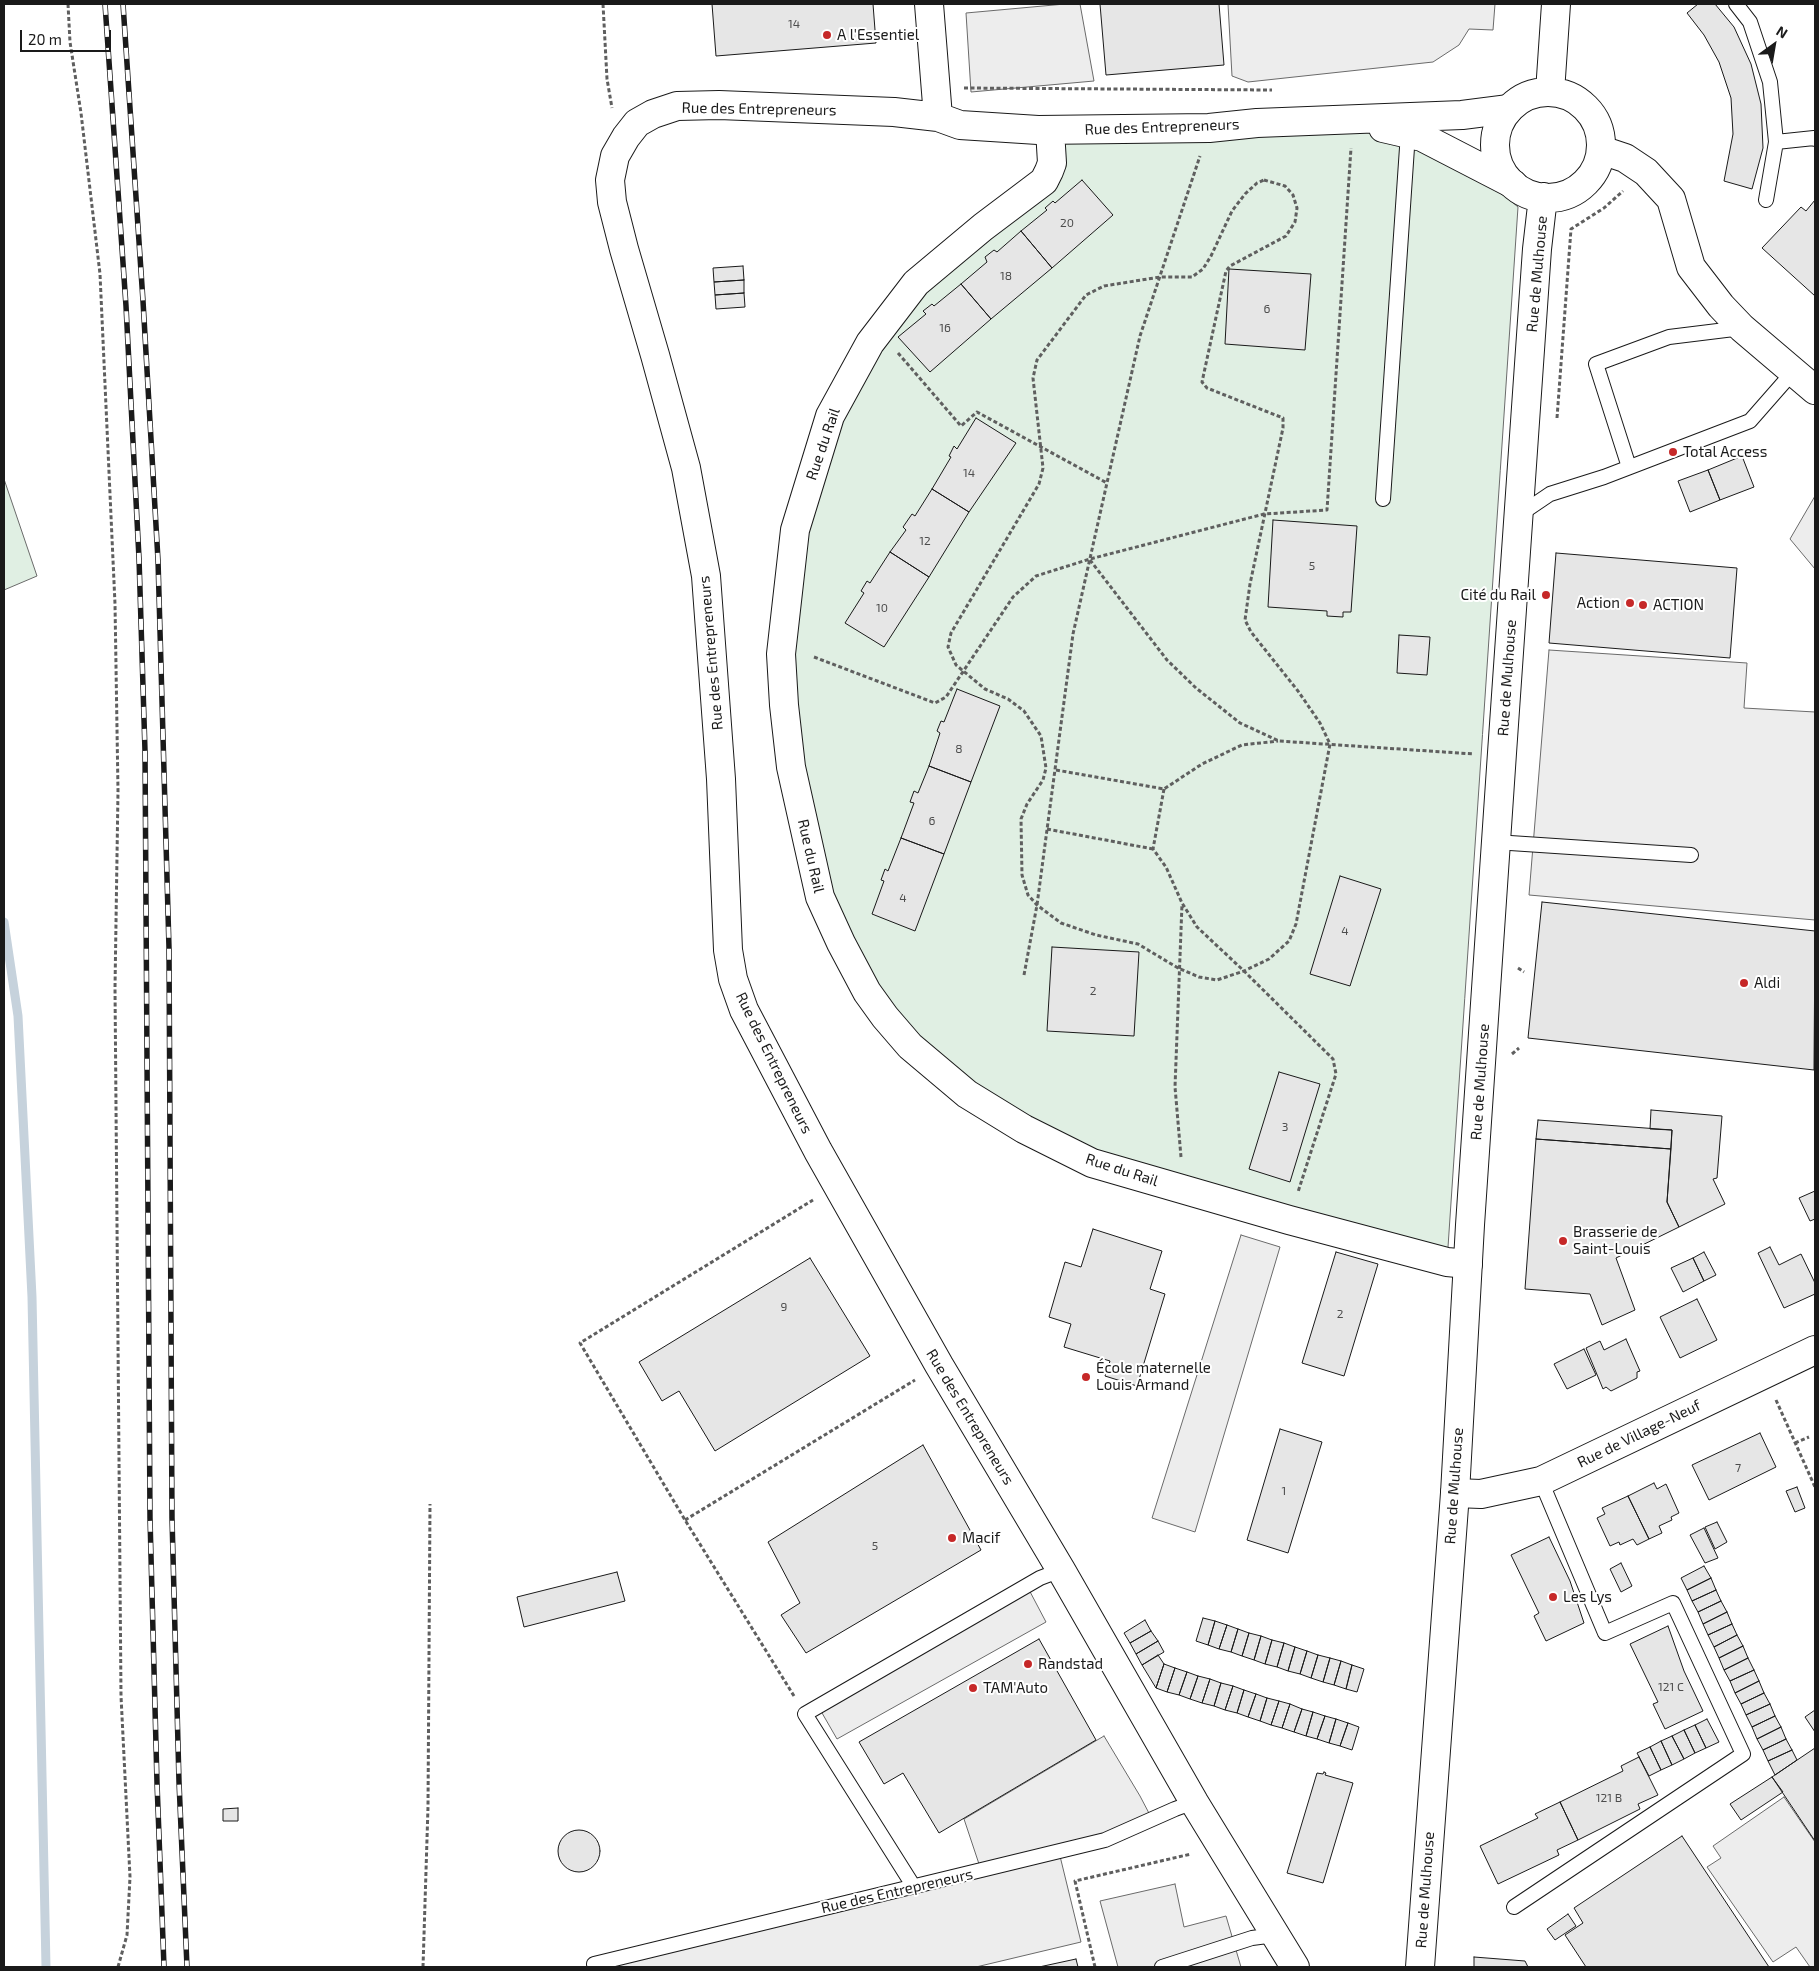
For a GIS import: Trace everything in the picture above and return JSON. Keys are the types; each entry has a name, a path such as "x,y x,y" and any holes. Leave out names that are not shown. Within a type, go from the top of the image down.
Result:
{"street":[{"path":"929,4 938,117"},
{"path":"1550,92 1556,4"},
{"path":"1540,92 1550,92 1558,92 1575,98 1589,110 1599,126 1601,150 1599,162 1589,179 1577,190 1560,196 1543,197 1527,193 1513,184 1502,171 1497,155 1496,139 1500,123 1509,109 1522,98 1540,92"},
{"name":"Rue des Entrepreneurs","path":"1295,1967 1194,1802 1061,1570 939,1365 837,1186 744,1010 733,979 728,950 721,780 706,576 686,468 656,355 624,249 612,202 610,180 615,156 637,123 653,114 677,106 719,105 894,112 938,117 960,125 1050,130 1209,128 1257,123 1478,114 1509,109"},
{"name":"Rue des Entrepreneurs","path":"1352,120 1422,137 1513,184"},
{"name":"Rue du Rail","path":"1050,130 1052,162 1044,181 983,227 916,283 870,343 830,416 795,530 781,654 784,705 791,767 820,897 841,943 867,992 910,1046 967,1094 1024,1129 1092,1163 1289,1220 1447,1262 1468,1264"},
{"path":"1601,150 1625,158 1646,172 1670,199 1691,267 1721,306 1742,328 1815,390"},
{"name":"Rue de Mulhouse","path":"1420,1967 1455,1493 1495,842 1537,249 1543,197"},
{"name":"Rue de Village-Neuf","path":"1455,1493 1481,1494 1541,1481 1815,1350"}],"lane":[{"path":"1736,4 1750,22 1770,82 1776,142 1766,200"},
{"path":"1384,499 1408,134"},
{"path":"1776,142 1815,139"},
{"path":"1628,467 1596,364 1669,337 1742,328"},
{"path":"1518,515 1550,494 1750,422 1793,372"},
{"path":"1495,842 1691,855"},
{"path":"1514,1907 1743,1754 1673,1603 1605,1633 1541,1481"},
{"path":"914,1887 805,1714 1040,1578 1061,1570"},
{"name":"Rue des Entrepreneurs","path":"594,1964 1105,1840 1194,1802"},
{"path":"1162,1967 1252,1938 1275,1934"}],"path":[{"path":"68,4 70,42 81,113 100,274 115,604 118,792 115,997 121,1667 130,1877 127,1935 118,1967"},
{"path":"603,4 607,79 612,109"},
{"path":"936,83 966,88 1278,90"},
{"path":"607,115 618,105"},
{"path":"814,658 935,703 946,698 1012,597 1036,576 1090,559 1264,514 1327,510 1352,120"},
{"path":"1024,975 1037,905 1073,634 1140,336 1209,128"},
{"path":"1264,180 1285,186 1292,195 1297,208 1295,222 1286,236 1230,266 1226,271 1202,374 1202,382 1207,388 1283,418 1283,428 1264,514 1245,620 1251,632 1298,691 1320,723 1330,744 1296,924 1289,941 1269,959 1244,971 1217,980 1199,977 1178,968 1138,944 1096,936 1061,923 1037,905 1028,895 1022,875 1021,819 1027,804 1043,780 1046,768 1041,736 1024,711 1008,699 985,689 956,665 948,647 951,633 1039,484 1042,468 1033,378 1037,360 1086,295 1104,286 1160,277 1192,276 1203,268 1211,256 1232,211 1257,182 1264,180"},
{"path":"880,331 961,426 977,412 1107,483"},
{"path":"1090,559 1168,660 1196,688 1240,723 1279,741"},
{"path":"1056,770 1164,789 1202,764 1242,745 1279,741 1481,754 1502,753"},
{"path":"1153,849 1164,789"},
{"path":"1047,829 1153,849 1166,867 1182,903 1197,927 1333,1059 1336,1074 1289,1220"},
{"path":"1182,903 1178,968 1175,1087 1184,1190"},
{"path":"1518,968 1524,972"},
{"path":"1512,1054 1519,1048"},
{"path":"805,1714 685,1520 580,1343 837,1186"},
{"path":"685,1520 939,1365"},
{"path":"1764,1374 1815,1487"},
{"path":"1795,1443 1809,1437"},
{"path":"423,1967 428,1807 430,1504"},
{"path":"1095,1967 1075,1882 1191,1854"}],"green space":[{"path":"1352,120 1481,176 1518,207 1447,1262 1092,1163 910,1046 841,943 791,767 795,530 870,343 1044,181 1050,130"},
{"path":"4,479 37,576 4,590"}],"shaded area":[{"path":"1080,4 1094,81 971,92 966,13"},
{"path":"1228,4 1495,4 1493,30 1469,29 1459,45 1433,62 1248,82 1232,76"},
{"path":"1815,496 1815,569 1790,539"},
{"path":"1549,650 1747,663 1744,708 1815,712 1815,920 1529,895"},
{"path":"1241,1235 1280,1247 1195,1532 1152,1518"},
{"path":"1027,1586 1046,1622 837,1739 818,1706"},
{"path":"1104,1736 1151,1817 1124,1828 1005,1860 979,1864 964,1819"},
{"path":"1784,1797 1815,1842 1815,1967 1810,1967 1796,1947 1773,1962 1707,1867 1721,1858 1713,1846"},
{"path":"1059,1852 1081,1942 976,1967 595,1967"},
{"path":"1175,1884 1184,1927 1226,1916 1241,1967 1118,1967 1100,1901"}],"building":[{"path":"712,4 873,4 876,43 716,56"},
{"path":"1100,4 1219,4 1224,65 1106,75"},
{"path":"1698,4 1715,4 1734,27 1751,64 1761,104 1763,148 1752,189 1724,181 1733,134 1731,98 1719,62 1704,35 1687,13"},
{"path":"1082,180 1113,215 1052,268 1021,231 1047,210 1045,208 1053,201 1055,203"},
{"path":"1815,200 1815,296 1762,248 1801,207 1806,211"},
{"path":"1021,231 1052,268 991,319 961,284 987,262 985,257 994,250 997,252"},
{"path":"743,266 744,280 714,282 713,268"},
{"path":"1229,269 1311,274 1305,350 1225,344"},
{"path":"744,280 744,293 715,295 714,282"},
{"path":"961,284 991,319 930,372 898,337 926,314 923,311 932,304 934,306"},
{"path":"744,293 745,307 716,309 715,295"},
{"path":"976,418 1016,443 969,512 932,489 951,457 949,456 954,446 957,449"},
{"path":"1742,456 1754,487 1720,500 1708,470"},
{"path":"1708,470 1720,500 1690,512 1678,481"},
{"path":"932,489 969,512 929,577 890,552 906,530 903,527 912,514 915,516"},
{"path":"1273,520 1357,526 1351,612 1343,612 1343,617 1327,616 1327,611 1268,607"},
{"path":"890,552 929,577 884,647 845,623 864,593 861,591 867,581 870,583"},
{"name":"ACTION","path":"1556,553 1737,568 1730,658 1549,643"},
{"path":"1399,635 1430,637 1427,675 1397,673"},
{"path":"957,689 1000,706 971,782 929,766 940,733 937,731 941,721 944,722"},
{"path":"929,766 971,782 944,854 901,838 914,803 910,802 914,791 918,793"},
{"path":"901,838 944,854 915,931 872,914 884,881 881,880 885,869 888,871"},
{"path":"1340,876 1381,889 1350,986 1310,974"},
{"path":"1542,902 1815,931 1814,1070 1528,1038"},
{"path":"1052,947 1139,952 1134,1036 1047,1031"},
{"path":"1279,1072 1320,1084 1290,1182 1249,1169"},
{"path":"1651,1110 1722,1116 1717,1178 1713,1179 1725,1204 1679,1227 1667,1202 1672,1130 1650,1129"},
{"path":"1538,1120 1672,1130 1671,1149 1536,1139"},
{"path":"1536,1139 1671,1149 1667,1202 1679,1227 1616,1258 1635,1310 1602,1325 1590,1294 1525,1289"},
{"path":"1815,1191 1815,1219 1810,1221 1799,1198"},
{"path":"1093,1229 1162,1251 1150,1289 1165,1294 1137,1386 1105,1376 1110,1361 1064,1347 1071,1324 1049,1317 1065,1262 1081,1267"},
{"path":"1770,1247 1779,1265 1801,1254 1815,1283 1815,1294 1784,1308 1758,1253"},
{"path":"1336,1252 1378,1264 1344,1376 1302,1363"},
{"path":"1704,1252 1716,1275 1704,1281 1693,1258"},
{"path":"810,1258 870,1356 715,1451 679,1391 662,1401 639,1362"},
{"path":"1693,1258 1704,1281 1683,1292 1671,1268"},
{"path":"1697,1299 1717,1340 1680,1358 1660,1317"},
{"path":"1626,1339 1640,1371 1637,1372 1637,1378 1611,1391 1606,1387 1603,1389 1586,1348 1600,1341 1604,1350"},
{"path":"1584,1349 1596,1375 1567,1389 1554,1364"},
{"path":"1280,1429 1322,1442 1288,1553 1247,1540"},
{"path":"1760,1433 1776,1467 1709,1500 1692,1465"},
{"path":"923,1445 981,1550 806,1653 781,1615 800,1603 768,1542"},
{"path":"1654,1483 1657,1489 1666,1484 1679,1513 1671,1517 1672,1520 1659,1526 1662,1533 1649,1539 1628,1496"},
{"path":"1797,1487 1805,1508 1795,1512 1786,1491"},
{"path":"1628,1496 1649,1539 1637,1545 1633,1539 1620,1545 1619,1542 1610,1546 1597,1518 1605,1514 1602,1508"},
{"path":"1717,1522 1727,1542 1715,1549 1705,1527"},
{"path":"1704,1528 1718,1558 1705,1563 1690,1535"},
{"name":"Les Lys","path":"1549,1537 1570,1581 1584,1623 1546,1641 1534,1616 1539,1613 1511,1555"},
{"path":"1621,1563 1632,1586 1621,1592 1610,1569"},
{"path":"1704,1566 1711,1578 1687,1590 1681,1578"},
{"path":"617,1572 625,1601 524,1627 517,1597"},
{"path":"1711,1578 1716,1590 1692,1601 1687,1590"},
{"path":"1716,1590 1721,1601 1698,1612 1692,1601"},
{"path":"1721,1601 1727,1612 1703,1624 1698,1612"},
{"path":"1727,1612 1732,1624 1708,1635 1703,1624"},
{"path":"1203,1618 1215,1621 1208,1645 1196,1641"},
{"path":"1145,1620 1151,1631 1130,1643 1124,1633"},
{"path":"1215,1621 1227,1625 1219,1649 1208,1645"},
{"path":"1732,1624 1737,1635 1714,1647 1708,1635"},
{"path":"1227,1625 1238,1629 1231,1652 1219,1649"},
{"name":"Les Lys","path":"1668,1626 1684,1671 1703,1711 1665,1729 1653,1704 1658,1702 1630,1644"},
{"path":"1238,1629 1249,1633 1242,1656 1231,1652"},
{"path":"1151,1631 1158,1641 1136,1654 1130,1643"},
{"path":"1249,1633 1261,1636 1254,1660 1242,1656"},
{"path":"1737,1635 1743,1646 1719,1658 1714,1647"},
{"path":"1261,1636 1272,1640 1265,1664 1254,1660"},
{"path":"1039,1639 1096,1740 939,1833 903,1773 884,1784 859,1742"},
{"path":"1272,1640 1284,1643 1277,1667 1265,1664"},
{"path":"1158,1641 1164,1652 1142,1665 1136,1654"},
{"path":"1284,1643 1295,1647 1288,1671 1277,1667"},
{"path":"1743,1646 1748,1658 1724,1670 1719,1658"},
{"path":"1295,1647 1307,1651 1300,1674 1288,1671"},
{"path":"1307,1651 1318,1655 1311,1678 1300,1674"},
{"path":"1158,1655 1164,1664 1156,1688 1142,1665"},
{"path":"1318,1655 1330,1658 1323,1682 1311,1678"},
{"path":"1330,1658 1341,1661 1334,1685 1323,1682"},
{"path":"1748,1658 1754,1670 1730,1681 1724,1670"},
{"path":"1341,1661 1352,1665 1346,1689 1334,1685"},
{"path":"1164,1664 1175,1668 1167,1692 1156,1688"},
{"path":"1352,1665 1364,1669 1357,1692 1346,1689"},
{"path":"1175,1668 1187,1672 1179,1695 1167,1692"},
{"path":"1754,1670 1759,1681 1735,1693 1730,1681"},
{"path":"1187,1672 1198,1676 1190,1699 1179,1695"},
{"path":"1198,1676 1210,1679 1202,1703 1190,1699"},
{"path":"1210,1679 1221,1683 1214,1706 1202,1703"},
{"path":"1759,1681 1764,1693 1741,1704 1735,1693"},
{"path":"1221,1683 1233,1686 1225,1710 1214,1706"},
{"path":"1233,1686 1244,1690 1237,1713 1225,1710"},
{"path":"1244,1690 1256,1694 1248,1717 1237,1713"},
{"path":"1764,1693 1770,1704 1746,1715 1741,1704"},
{"path":"1256,1694 1267,1698 1260,1721 1248,1717"},
{"path":"1267,1698 1279,1701 1271,1725 1260,1721"},
{"path":"1279,1701 1290,1704 1282,1728 1271,1725"},
{"path":"1290,1704 1302,1709 1294,1732 1282,1728"},
{"path":"1770,1704 1775,1716 1752,1727 1746,1715"},
{"path":"1302,1709 1313,1712 1306,1736 1294,1732"},
{"path":"1815,1710 1815,1732 1805,1717"},
{"path":"1313,1712 1325,1716 1317,1739 1306,1736"},
{"path":"1325,1716 1336,1719 1329,1743 1317,1739"},
{"path":"1775,1716 1781,1727 1757,1739 1752,1727"},
{"path":"1336,1719 1348,1723 1340,1746 1329,1743"},
{"path":"1707,1719 1719,1742 1706,1748 1695,1725"},
{"path":"1348,1723 1359,1727 1352,1750 1340,1746"},
{"path":"1695,1725 1706,1748 1695,1753 1684,1730"},
{"path":"1781,1727 1786,1739 1763,1750 1757,1739"},
{"path":"1684,1730 1695,1753 1684,1759 1672,1736"},
{"path":"1672,1736 1684,1759 1672,1765 1661,1741"},
{"path":"1786,1739 1792,1750 1768,1761 1763,1750"},
{"path":"1661,1741 1672,1765 1661,1770 1650,1747"},
{"path":"1650,1747 1661,1770 1649,1776 1637,1753"},
{"path":"1815,1748 1815,1841 1772,1777"},
{"path":"1792,1750 1797,1760 1775,1775 1768,1761"},
{"path":"1639,1757 1658,1795 1638,1804 1640,1809 1578,1840 1560,1802 1623,1771 1621,1766"},
{"path":"1324,1772 1326,1773 1325,1775 1353,1783 1323,1883 1287,1873 1317,1773 1323,1774"},
{"path":"1772,1777 1783,1792 1741,1820 1730,1804"},
{"path":"1560,1802 1578,1840 1557,1850 1559,1855 1498,1884 1480,1846 1538,1818 1535,1814"},
{"path":"238,1808 238,1821 223,1821 223,1809"},
{"path":"579,1830 594,1836 600,1851 594,1866 579,1872 564,1866 558,1851 564,1836"},
{"path":"1682,1836 1769,1967 1586,1967 1565,1935 1583,1923 1574,1908"},
{"path":"1568,1914 1576,1926 1555,1940 1547,1929"},
{"path":"1474,1957 1525,1961 1528,1967 1474,1967"},
{"path":"1076,1959 1078,1967 1039,1967"}],"waterway":[{"path":"4,922 18,1016 32,1297 46,1967"}],"railway":[{"path":"105,4 126,306 139,558 145,751 150,1518 164,1967"},
{"path":"123,4 158,560 169,948 172,1518 179,1782 187,1967"}],"place":[{"name":"A l'Essentiel","path":"827,35"},
{"name":"Total Access","path":"1673,452"},
{"name":"Cité du Rail","path":"1546,595"},
{"name":"Action","path":"1630,603"},
{"name":"ACTION","path":"1643,605"},
{"name":"Aldi","path":"1744,983"},
{"name":"Brasserie de Saint-Louis","path":"1563,1241"},
{"name":"École maternelle Louis Armand","path":"1086,1377"},
{"name":"Macif","path":"952,1538"},
{"name":"Les Lys","path":"1553,1597"},
{"name":"Randstad","path":"1028,1664"},
{"name":"TAM'Auto","path":"973,1688"}]}
